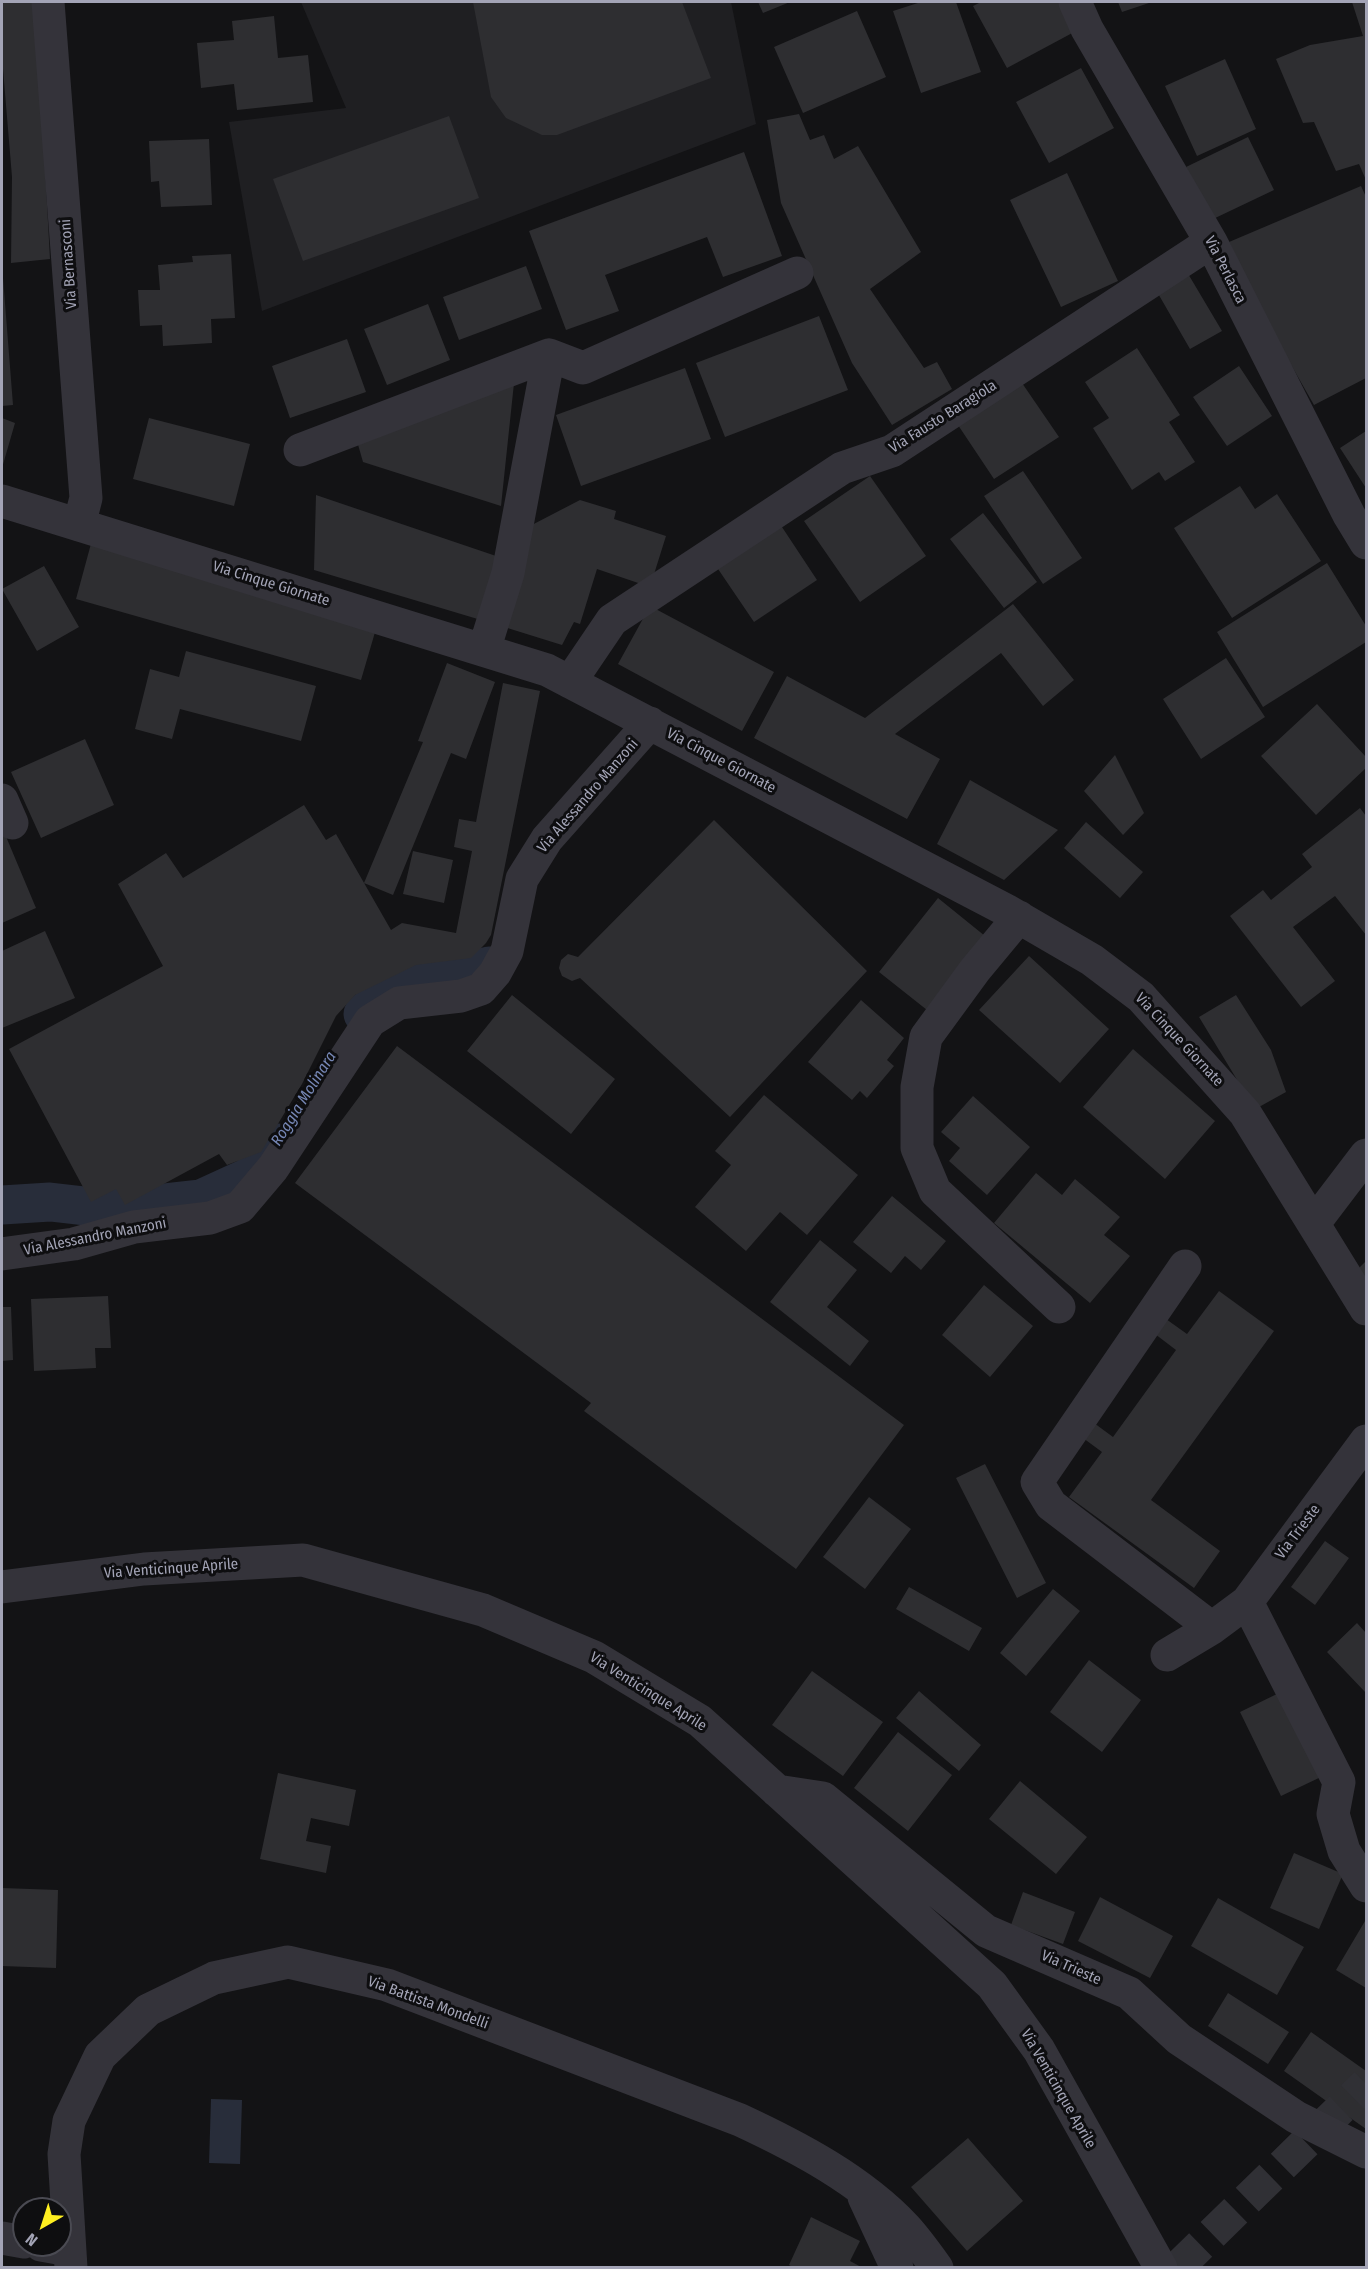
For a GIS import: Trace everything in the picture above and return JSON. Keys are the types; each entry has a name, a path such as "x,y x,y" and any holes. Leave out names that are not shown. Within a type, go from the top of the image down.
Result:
{"street":[{"name":"Via Bernasconi","path":"48,2 86,498 79,525"},
{"name":"Via Perlasca","path":"1075,2 1087,29 1211,242 1349,515 1366,543"},
{"name":"Via Fausto Baragiola","path":"570,682 612,620 842,468 892,451 1211,242"},
{"path":"300,450 549,355 583,368 797,273"},
{"path":"484,650 508,573 549,355"},
{"name":"Via Cinque Giornate","path":"2,501 547,670 1019,917 1092,960 1142,997 1245,1113 1315,1222 1366,1309"},
{"name":"Via Alessandro Manzoni","path":"2,1254 74,1244 134,1227 210,1218 240,1207 273,1168 370,1021 399,1004 461,996 482,989 507,951 522,879 547,839 650,723"},
{"path":"1019,917 975,970 926,1037 917,1087 917,1148 935,1191 1059,1307"},
{"path":"1315,1222 1366,1155"},
{"path":"1185,1266 1036,1482 1051,1505 1212,1628"},
{"name":"Via Trieste","path":"1167,1655 1212,1628 1246,1602 1366,1441"},
{"name":"Via Venticinque Aprile","path":"2,1587 144,1569 303,1560 483,1610 594,1657 700,1721 992,1985 1039,2050 1161,2268"},
{"path":"1246,1602 1339,1782 1333,1814 1344,1851 1366,1886"},
{"name":"Via Trieste","path":"777,1791 823,1798 986,1931 1129,1993 1179,2039 1296,2116 1366,2152"},
{"name":"Via Battista Mondelli","path":"62,2197 64,2154 69,2121 100,2056 148,2010 214,1978 288,1962 387,1985 740,2120 796,2146 861,2190"},
{"path":"861,2190 897,2268"},
{"path":"861,2190 905,2227 938,2268"}],"shaded area":[{"path":"301,2 731,2 756,124 262,311 229,122 346,108"}],"water":[{"path":"211,2099 242,2100 240,2164 209,2163"}],"building":[{"path":"2,2 36,2 50,259 11,263 12,177 2,57"},
{"path":"473,2 682,2 711,78 557,135 542,135 506,118 491,97"},
{"path":"758,2 790,2 763,13"},
{"path":"921,2 956,2 981,72 921,93 893,11"},
{"path":"981,2 1060,2 1076,31 1007,68 973,6"},
{"path":"1118,2 1152,2 1122,12"},
{"path":"1352,2 1366,2 1366,180 1359,164 1336,171 1314,122 1303,123 1276,59 1310,45 1363,36"},
{"path":"857,11 886,77 803,113 774,47"},
{"path":"274,16 278,58 308,55 313,102 237,110 234,84 201,88 197,43 234,40 232,21"},
{"path":"1225,59 1256,129 1197,156 1165,86"},
{"path":"1081,68 1114,128 1049,163 1016,102"},
{"path":"799,114 810,140 824,135 834,159 858,146 921,252 870,289 924,368 937,362 952,389 892,425 852,363 781,203 767,120"},
{"path":"449,116 479,198 303,261 273,179"},
{"path":"1248,137 1274,190 1211,220 1186,167"},
{"path":"209,139 212,205 161,207 159,181 151,182 149,141"},
{"path":"744,152 782,256 723,277 707,237 605,275 619,311 566,330 529,231"},
{"path":"1067,173 1118,281 1061,307 1010,200"},
{"path":"1361,186 1366,197 1366,378 1314,405 1266,321 1229,242"},
{"path":"231,254 235,318 211,319 212,343 163,346 162,325 140,326 138,290 160,290 158,265 193,262 192,256"},
{"path":"2,265 13,405 2,406"},
{"path":"526,266 542,309 459,340 443,297"},
{"path":"1187,272 1222,331 1190,349 1156,290"},
{"path":"428,304 450,360 387,385 364,329"},
{"path":"819,316 848,390 725,437 696,363"},
{"path":"347,339 366,392 290,418 272,366"},
{"path":"1137,348 1180,415 1169,422 1195,462 1165,481 1159,472 1132,490 1093,428 1109,418 1085,382"},
{"path":"1239,366 1272,416 1227,446 1193,397"},
{"path":"685,368 711,439 581,486 556,415"},
{"path":"514,383 501,506 363,462 357,441"},
{"path":"1022,383 1059,437 994,479 958,425"},
{"path":"2,418 15,423 2,468"},
{"path":"149,418 250,444 234,506 133,479"},
{"path":"1366,431 1366,488 1340,448"},
{"path":"1023,471 1082,558 1043,584 984,496"},
{"path":"870,476 926,556 860,602 804,521"},
{"path":"1240,486 1255,509 1277,494 1321,561 1232,618 1174,528"},
{"path":"316,495 499,557 481,620 314,570"},
{"path":"580,500 616,511 614,519 666,536 650,587 597,569 580,624 574,622 562,645 501,626 526,528"},
{"path":"983,513 1037,582 1004,608 950,539"},
{"path":"780,524 817,580 754,622 716,566"},
{"path":"92,540 378,622 361,680 76,599"},
{"path":"1327,563 1366,626 1366,642 1263,707 1217,632"},
{"path":"44,566 79,627 37,651 2,589"},
{"path":"1013,604 1074,680 1043,706 1001,653 895,734 940,759 907,819 754,738 787,676 865,718"},
{"path":"650,606 774,672 742,731 618,664"},
{"path":"186,651 316,686 301,741 180,709 172,739 135,729 150,669 179,677"},
{"path":"1226,658 1265,717 1201,759 1163,699"},
{"path":"447,663 495,682 466,759 451,753 393,895 364,883 423,742 418,741"},
{"path":"503,683 540,691 491,935 486,943 471,958 416,965 355,995 336,1016 302,1084 261,1152 227,1165 219,1154 125,1205 116,1189 91,1202 9,1049 163,966 118,884 166,853 183,878 304,805 326,840 336,834 391,930 402,923 456,933 472,851 454,847 459,819 476,822"},
{"path":"1317,704 1366,757 1366,768 1316,815 1261,756"},
{"path":"85,739 114,805 41,838 11,772"},
{"path":"1115,755 1144,813 1123,835 1084,791"},
{"path":"970,780 1058,830 1004,880 937,844"},
{"path":"1360,808 1366,816 1366,935 1335,896 1293,927 1335,981 1301,1007 1230,916 1263,890 1271,900 1312,867 1302,854"},
{"path":"714,820 867,971 730,1117 580,978 572,981 562,976 559,968 561,960 568,954 578,957"},
{"path":"1086,822 1143,872 1120,898 1064,848"},
{"path":"2,827 36,908 2,923"},
{"path":"413,851 453,860 444,903 403,894"},
{"path":"938,898 985,936 927,1010 879,972"},
{"path":"45,931 75,998 2,1028 2,951"},
{"path":"1029,956 1109,1029 1060,1083 979,1010"},
{"path":"512,995 615,1079 571,1134 467,1051"},
{"path":"1236,995 1271,1050 1286,1092 1259,1107 1239,1083 1199,1017"},
{"path":"861,1000 904,1038 887,1060 894,1066 867,1098 860,1091 852,1100 808,1062"},
{"path":"397,1046 904,1425 796,1569 584,1411 591,1403 295,1183"},
{"path":"1133,1049 1215,1121 1165,1179 1083,1107"},
{"path":"764,1095 858,1175 807,1235 780,1212 746,1251 695,1207 731,1165 715,1151"},
{"path":"973,1096 1030,1147 987,1195 949,1161 960,1148 941,1132"},
{"path":"1036,1173 1062,1195 1075,1179 1120,1217 1104,1235 1130,1256 1090,1303 994,1223"},
{"path":"892,1196 946,1241 921,1270 905,1256 891,1273 853,1242"},
{"path":"820,1240 857,1270 827,1307 869,1341 850,1366 770,1302"},
{"path":"1366,1261 1366,1279 1358,1269"},
{"path":"984,1285 1033,1326 990,1377 942,1335"},
{"path":"1219,1291 1274,1331 1151,1500 1220,1551 1194,1588 1069,1497 1102,1452 1083,1438 1094,1423 1113,1437 1176,1350 1155,1334 1166,1319 1187,1334"},
{"path":"108,1296 111,1348 95,1348 96,1368 34,1371 31,1299"},
{"path":"2,1307 11,1307 13,1360 2,1361"},
{"path":"985,1464 1046,1583 1017,1598 956,1478"},
{"path":"869,1497 911,1529 865,1589 823,1557"},
{"path":"1325,1541 1349,1558 1315,1605 1291,1587"},
{"path":"909,1587 982,1628 969,1651 896,1609"},
{"path":"1053,1589 1080,1611 1026,1676 1000,1653"},
{"path":"1357,1623 1366,1633 1366,1693 1327,1652"},
{"path":"1089,1660 1141,1700 1102,1752 1050,1712"},
{"path":"812,1671 883,1722 843,1776 772,1725"},
{"path":"919,1691 981,1745 959,1771 896,1718"},
{"path":"1281,1692 1323,1776 1281,1796 1240,1712"},
{"path":"898,1732 952,1775 908,1831 854,1788"},
{"path":"278,1773 356,1790 349,1826 311,1818 306,1841 331,1846 326,1873 260,1859"},
{"path":"1020,1781 1087,1837 1056,1874 989,1819"},
{"path":"1294,1853 1343,1874 1319,1929 1270,1908"},
{"path":"2,1888 58,1890 56,1968 2,1966"},
{"path":"1023,1892 1075,1912 1063,1944 1011,1925"},
{"path":"1100,1897 1173,1936 1150,1978 1078,1941"},
{"path":"1218,1898 1304,1947 1277,1995 1191,1946"},
{"path":"1366,1922 1366,1988 1336,1970"},
{"path":"1228,1993 1289,2032 1268,2064 1208,2026"},
{"path":"1311,2032 1366,2071 1366,2129 1284,2071"},
{"path":"968,2138 1023,2201 967,2251 911,2187"},
{"path":"811,2217 860,2241 850,2261 863,2268 794,2268 789,2265"}],"waterway":[{"name":"Roggia Molinara","path":"363,1014 376,1003 405,987 421,981 489,966"},
{"name":"Roggia Molinara","path":"2,1205 50,1202 111,1209 201,1199 249,1177 278,1143"}],"tunnel":[{"path":"1177,2268 1366,2084"}]}
